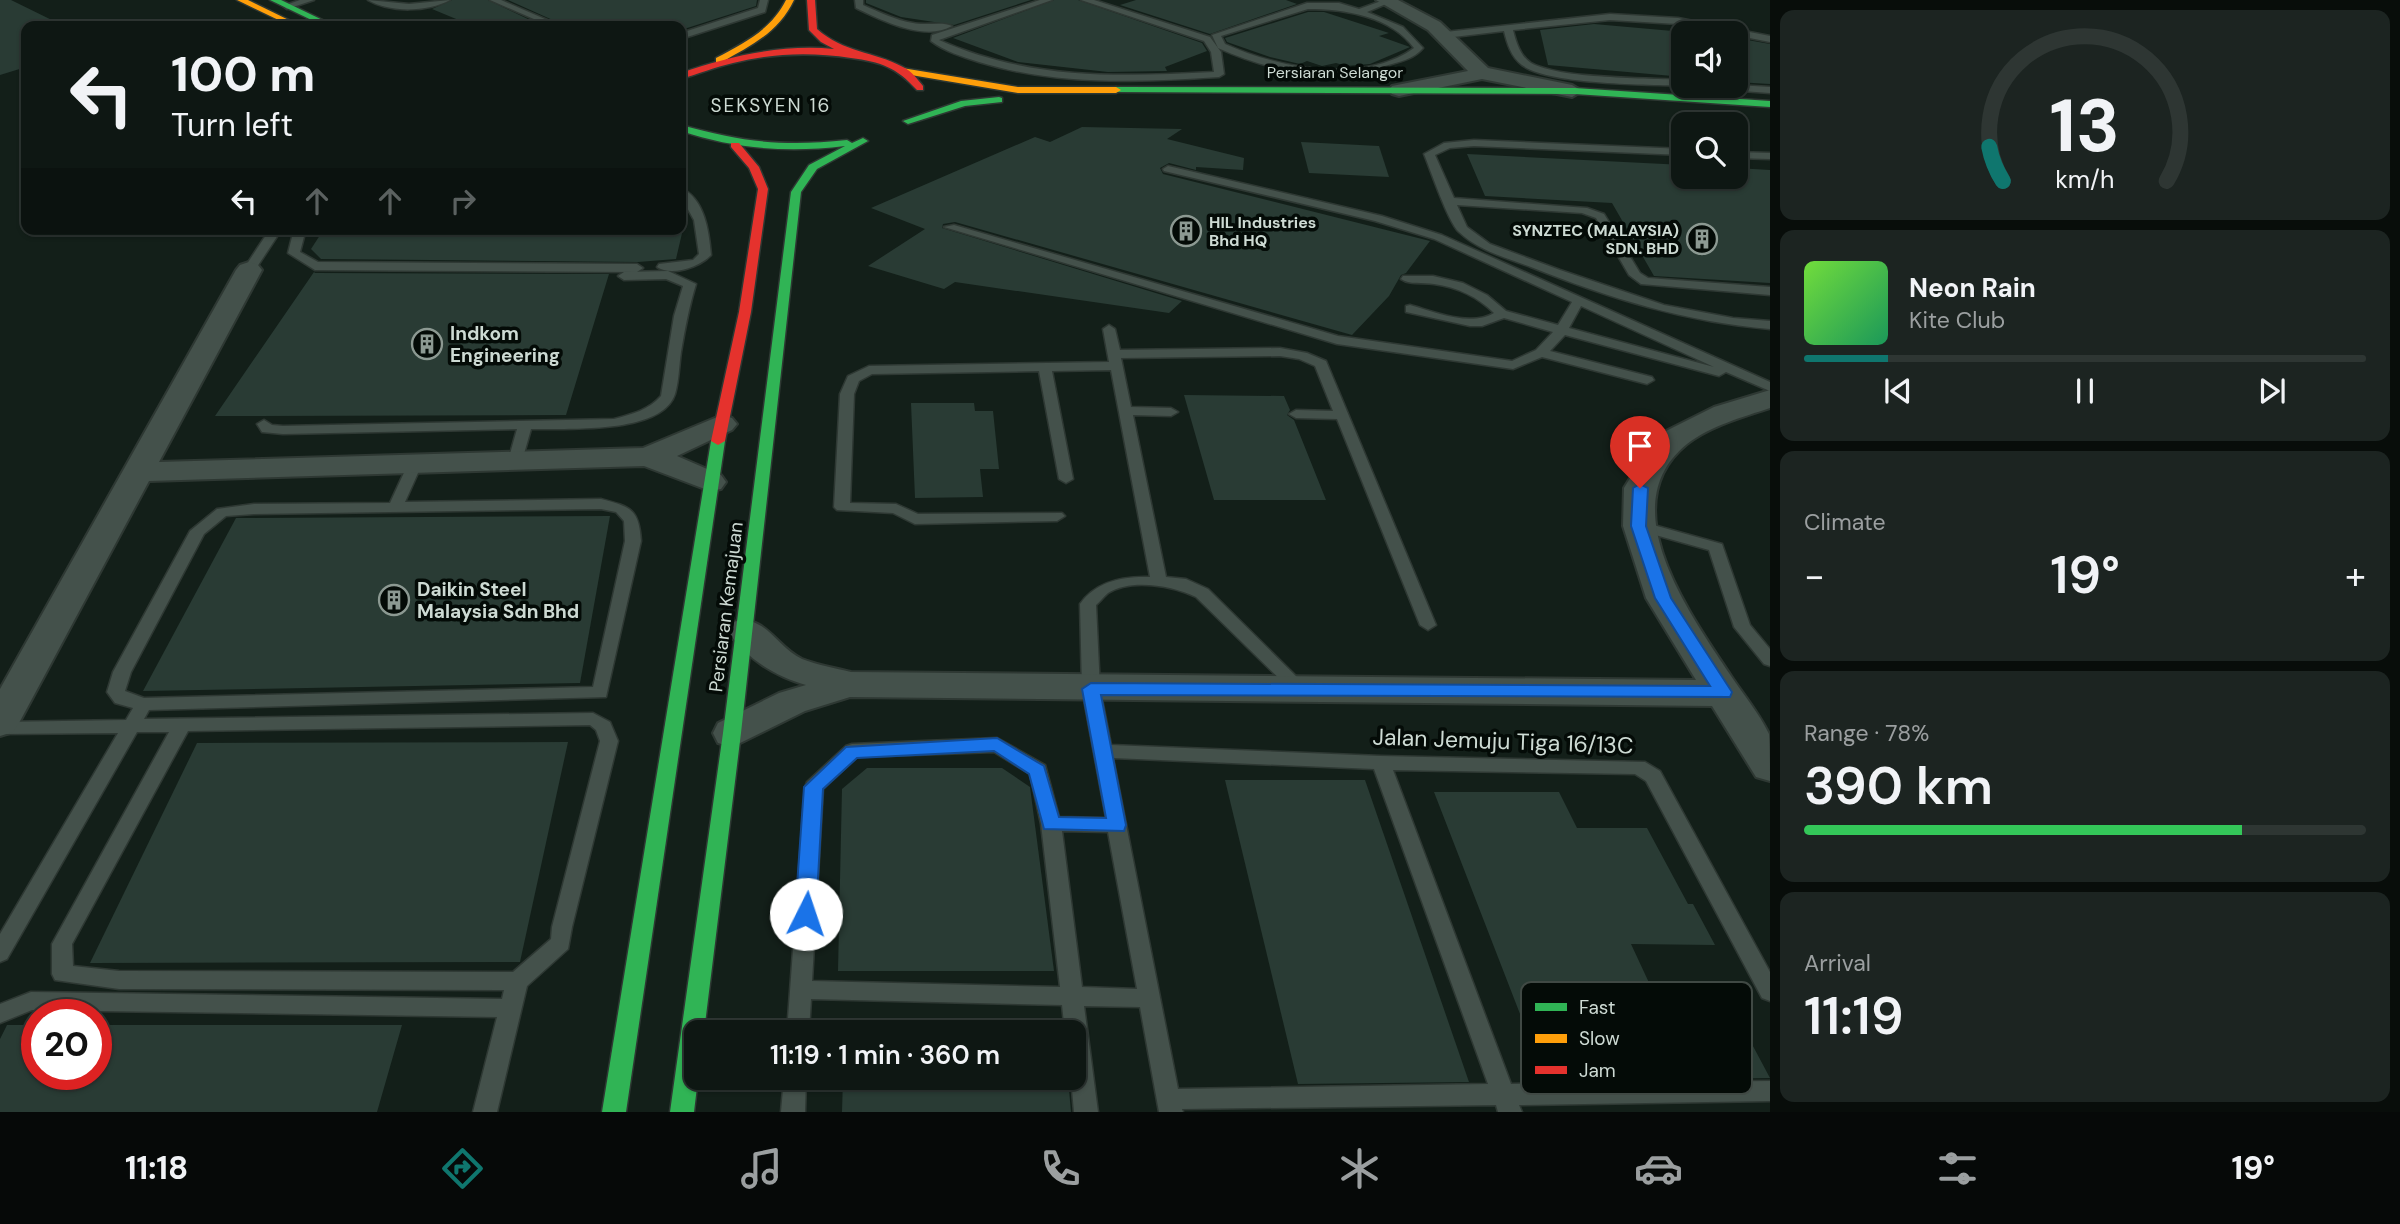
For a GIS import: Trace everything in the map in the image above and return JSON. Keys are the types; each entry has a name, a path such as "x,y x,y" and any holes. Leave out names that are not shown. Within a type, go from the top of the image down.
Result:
{"main road":[{"path":"241,0 286,21"},
{"path":"686,74 719,60 773,29 786,15 790,0"},
{"path":"811,0 807,21 813,32 852,55"},
{"path":"280,3 320,21"},
{"path":"719,60 785,51 852,55"},
{"name":"Persiaran Selangor","path":"852,55 902,71 1018,90 1575,91 1770,104"},
{"path":"902,71 917,82 923,95 921,108 908,121"},
{"name":"Persiaran Selangor","path":"876,136 908,121 964,103 1014,99 1417,107"},
{"path":"686,130 735,145 811,148 876,136"},
{"name":"Persiaran Kemajuan","path":"682,1111 745,630 796,192 813,167 876,136"},
{"name":"Persiaran Kemajuan","path":"614,1112 710,482 745,312 763,189 754,167 735,145"}],"street":[{"path":"1387,1 1415,14 1445,35 1482,73"},
{"path":"1399,90 1444,83 1482,73 1575,91"},
{"path":"0,726 249,270"},
{"path":"1766,389 1676,437 1656,460 1640,488 1639,526 1663,598 1770,767"},
{"path":"138,472 646,457 686,443 722,424"},
{"path":"646,457 680,467 710,482"},
{"path":"745,630 788,667 850,685 1723,692"},
{"path":"732,733 792,702 850,685"}],"lane":[{"path":"280,3 310,0"},
{"path":"372,0 412,9 446,0"},
{"path":"494,0 545,21"},
{"path":"686,34 762,10 764,0"},
{"path":"859,0 859,6 873,13 929,29 951,26 1034,0"},
{"path":"1048,0 935,37 935,41 1024,72 1087,77 1219,74 1216,52 1207,39 1086,0"},
{"path":"1101,0 1204,32 1308,0"},
{"path":"1359,12 1394,25 1412,37 1419,48 1413,54 1347,73 1313,72 1281,69 1247,59 1221,46 1216,35 1307,6 1339,6 1359,12 1387,1"},
{"path":"1445,35 1610,17 1678,21 1770,39"},
{"path":"1507,29 1512,47 1527,65 1577,75 1671,82"},
{"path":"1748,88 1770,90"},
{"path":"1671,152 1447,145 1429,154 1462,229 1486,246 1659,310 1698,318 1770,325"},
{"path":"1748,155 1770,156"},
{"path":"1168,169 1378,218 1438,237 1766,389"},
{"path":"298,235 294,253 315,266 683,266 696,263 705,255 702,221 694,204 686,196"},
{"path":"1450,201 1565,207 1600,216 1638,278"},
{"path":"950,227 1337,340 1513,365 1541,353 1561,331 1578,300"},
{"path":"249,270 272,235"},
{"path":"264,424 267,429 283,430 615,423 648,413 663,405 668,396 680,316 690,284 668,275 624,276"},
{"path":"1407,279 1424,278 1470,291 1491,301 1502,314 1766,389"},
{"path":"1610,292 1638,278 1686,287 1770,291"},
{"path":"1410,309 1468,322 1497,319 1502,314"},
{"path":"1109,329 1159,580"},
{"path":"1057,516 915,519 896,509 842,507 847,394 858,374 869,370 1045,367 1116,360 1280,352 1302,356 1321,364 1428,625"},
{"path":"1541,353 1647,380"},
{"path":"1045,367 1066,479"},
{"path":"1126,411 1171,412"},
{"path":"1296,414 1342,415"},
{"path":"515,461 525,425"},
{"path":"396,506 415,464"},
{"path":"601,504 621,509 632,520 633,541 600,693 144,704 121,699 116,692 122,672 198,531 215,515 228,510 396,506 601,504"},
{"path":"1639,526 1716,547 1742,627 1770,660"},
{"path":"1301,690 1202,593 1180,583 1159,580 1132,581 1103,589 1088,604 1091,689 1170,1106 1506,1104 1709,1094"},
{"path":"0,953 144,704"},
{"path":"0,726 131,728 593,719 604,726 609,741 562,927 562,943 517,981 485,1112"},
{"path":"181,727 62,944 63,974 118,980 517,981"},
{"path":"799,1020 814,787 852,751 997,744 1038,770 1051,824 1086,1112"},
{"name":"Jalan Jemuju Tiga 16/13C","path":"1102,751 1381,762 1638,767 1647,770 1653,776 1770,992"},
{"path":"1381,762 1506,1104"},
{"path":"1051,824 1117,825"},
{"path":"801,990 1149,998"},
{"path":"0,1014 31,1001 511,1008"},
{"path":"793,1112 794,1090"},
{"path":"1752,1092 1770,1091"}],"building":[{"path":"0,0 11,0 54,21 21,21 21,69 0,75"},
{"path":"452,0 488,0 532,21 461,21 432,9"},
{"path":"508,0 757,0 756,6 686,28 686,21 555,21"},
{"path":"866,0 1031,0 954,25 901,17 866,3"},
{"path":"1054,0 1078,0 1202,43 1207,51 1165,67 1167,71 1108,72 1018,62 953,38"},
{"path":"1136,0 1286,0 1297,4 1210,34 1120,5"},
{"path":"1308,12 1324,12 1389,33 1379,36 1410,47 1370,64 1346,66 1336,63 1322,66 1307,61 1300,64 1270,57 1227,42 1225,38"},
{"path":"1594,24 1671,31 1671,76 1548,65 1540,30"},
{"path":"1748,40 1770,44 1770,84 1748,83"},
{"name":"HIL Industries Bhd HQ","path":"1082,127 1182,129 1167,139 1244,158 1243,170 1196,167 1196,170 1169,163 1160,168 1163,174 1430,241 1406,273 1401,275 1389,296 1352,335 955,222 943,224 942,228 1182,301 1169,313 955,282 944,289 868,266 925,229 871,208 1035,137 1050,142"},
{"path":"1301,142 1379,146 1389,177 1309,173"},
{"name":"SYNZTEC (MALAYSIA) SDN. BHD","path":"1467,154 1671,164 1671,189 1748,189 1748,169 1770,170 1770,283 1654,276 1612,203 1485,196"},
{"path":"320,235 682,235 676,259 638,262 321,259 311,249"},
{"name":"Indkom Engineering","path":"314,272 609,274 566,415 215,416"},
{"path":"1184,395 1284,396 1290,410 1287,415 1294,420 1326,500 1214,500"},
{"path":"911,403 974,403 975,411 993,411 999,469 980,469 983,497 915,498"},
{"name":"Daikin Steel Malaysia Sdn Bhd","path":"610,516 580,683 143,691 236,518"},
{"path":"568,742 520,962 90,963 197,743"},
{"path":"867,768 1002,768 1030,787 1054,971 838,971 842,789"},
{"path":"1225,780 1365,780 1469,1082 1298,1084"},
{"path":"1434,792 1559,792 1577,828 1647,828 1688,904 1693,904 1715,945 1631,944 1649,982 1521,982 1521,1016"},
{"path":"7,1025 21,1025 21,1090 112,1090 112,1025 402,1025 377,1112 0,1112 0,1039"},
{"path":"1752,1044 1770,1078 1752,1078"},
{"path":"843,1090 1069,1090 1071,1112 842,1112"}],"traffic: fast":[{"path":"274,0 320,21"},
{"path":"1116,90 1575,91 1770,104"},
{"path":"908,121 964,103 999,100"},
{"path":"686,130 722,140 763,146 804,147 847,143"},
{"path":"682,1112 732,733 796,192 813,167 863,141"},
{"path":"614,1112 718,441"}],"traffic: slow":[{"path":"241,0 286,21"},
{"path":"719,60 770,29 785,11 790,0"},
{"path":"902,71 1018,90 1116,90"}],"traffic: jam":[{"path":"811,0 813,30 824,40 852,55"},
{"path":"686,74 732,60 791,51 821,50 877,59 904,71 920,88"},
{"path":"718,441 745,312 763,189 754,167 735,145"}],"place":[{"name":"HIL Industries Bhd HQ","path":"1186,231"},
{"name":"SYNZTEC (MALAYSIA) SDN. BHD","path":"1702,239"},
{"name":"Indkom Engineering","path":"427,344"},
{"name":"Daikin Steel Malaysia Sdn Bhd","path":"394,600"}],"district":[{"name":"SEKSYEN 16","path":"771,105"}],"route":[{"path":"806,914 814,787 852,751 997,744 1038,770 1051,824 1117,825 1091,689 1723,692 1663,598 1639,526 1640,488"}]}
